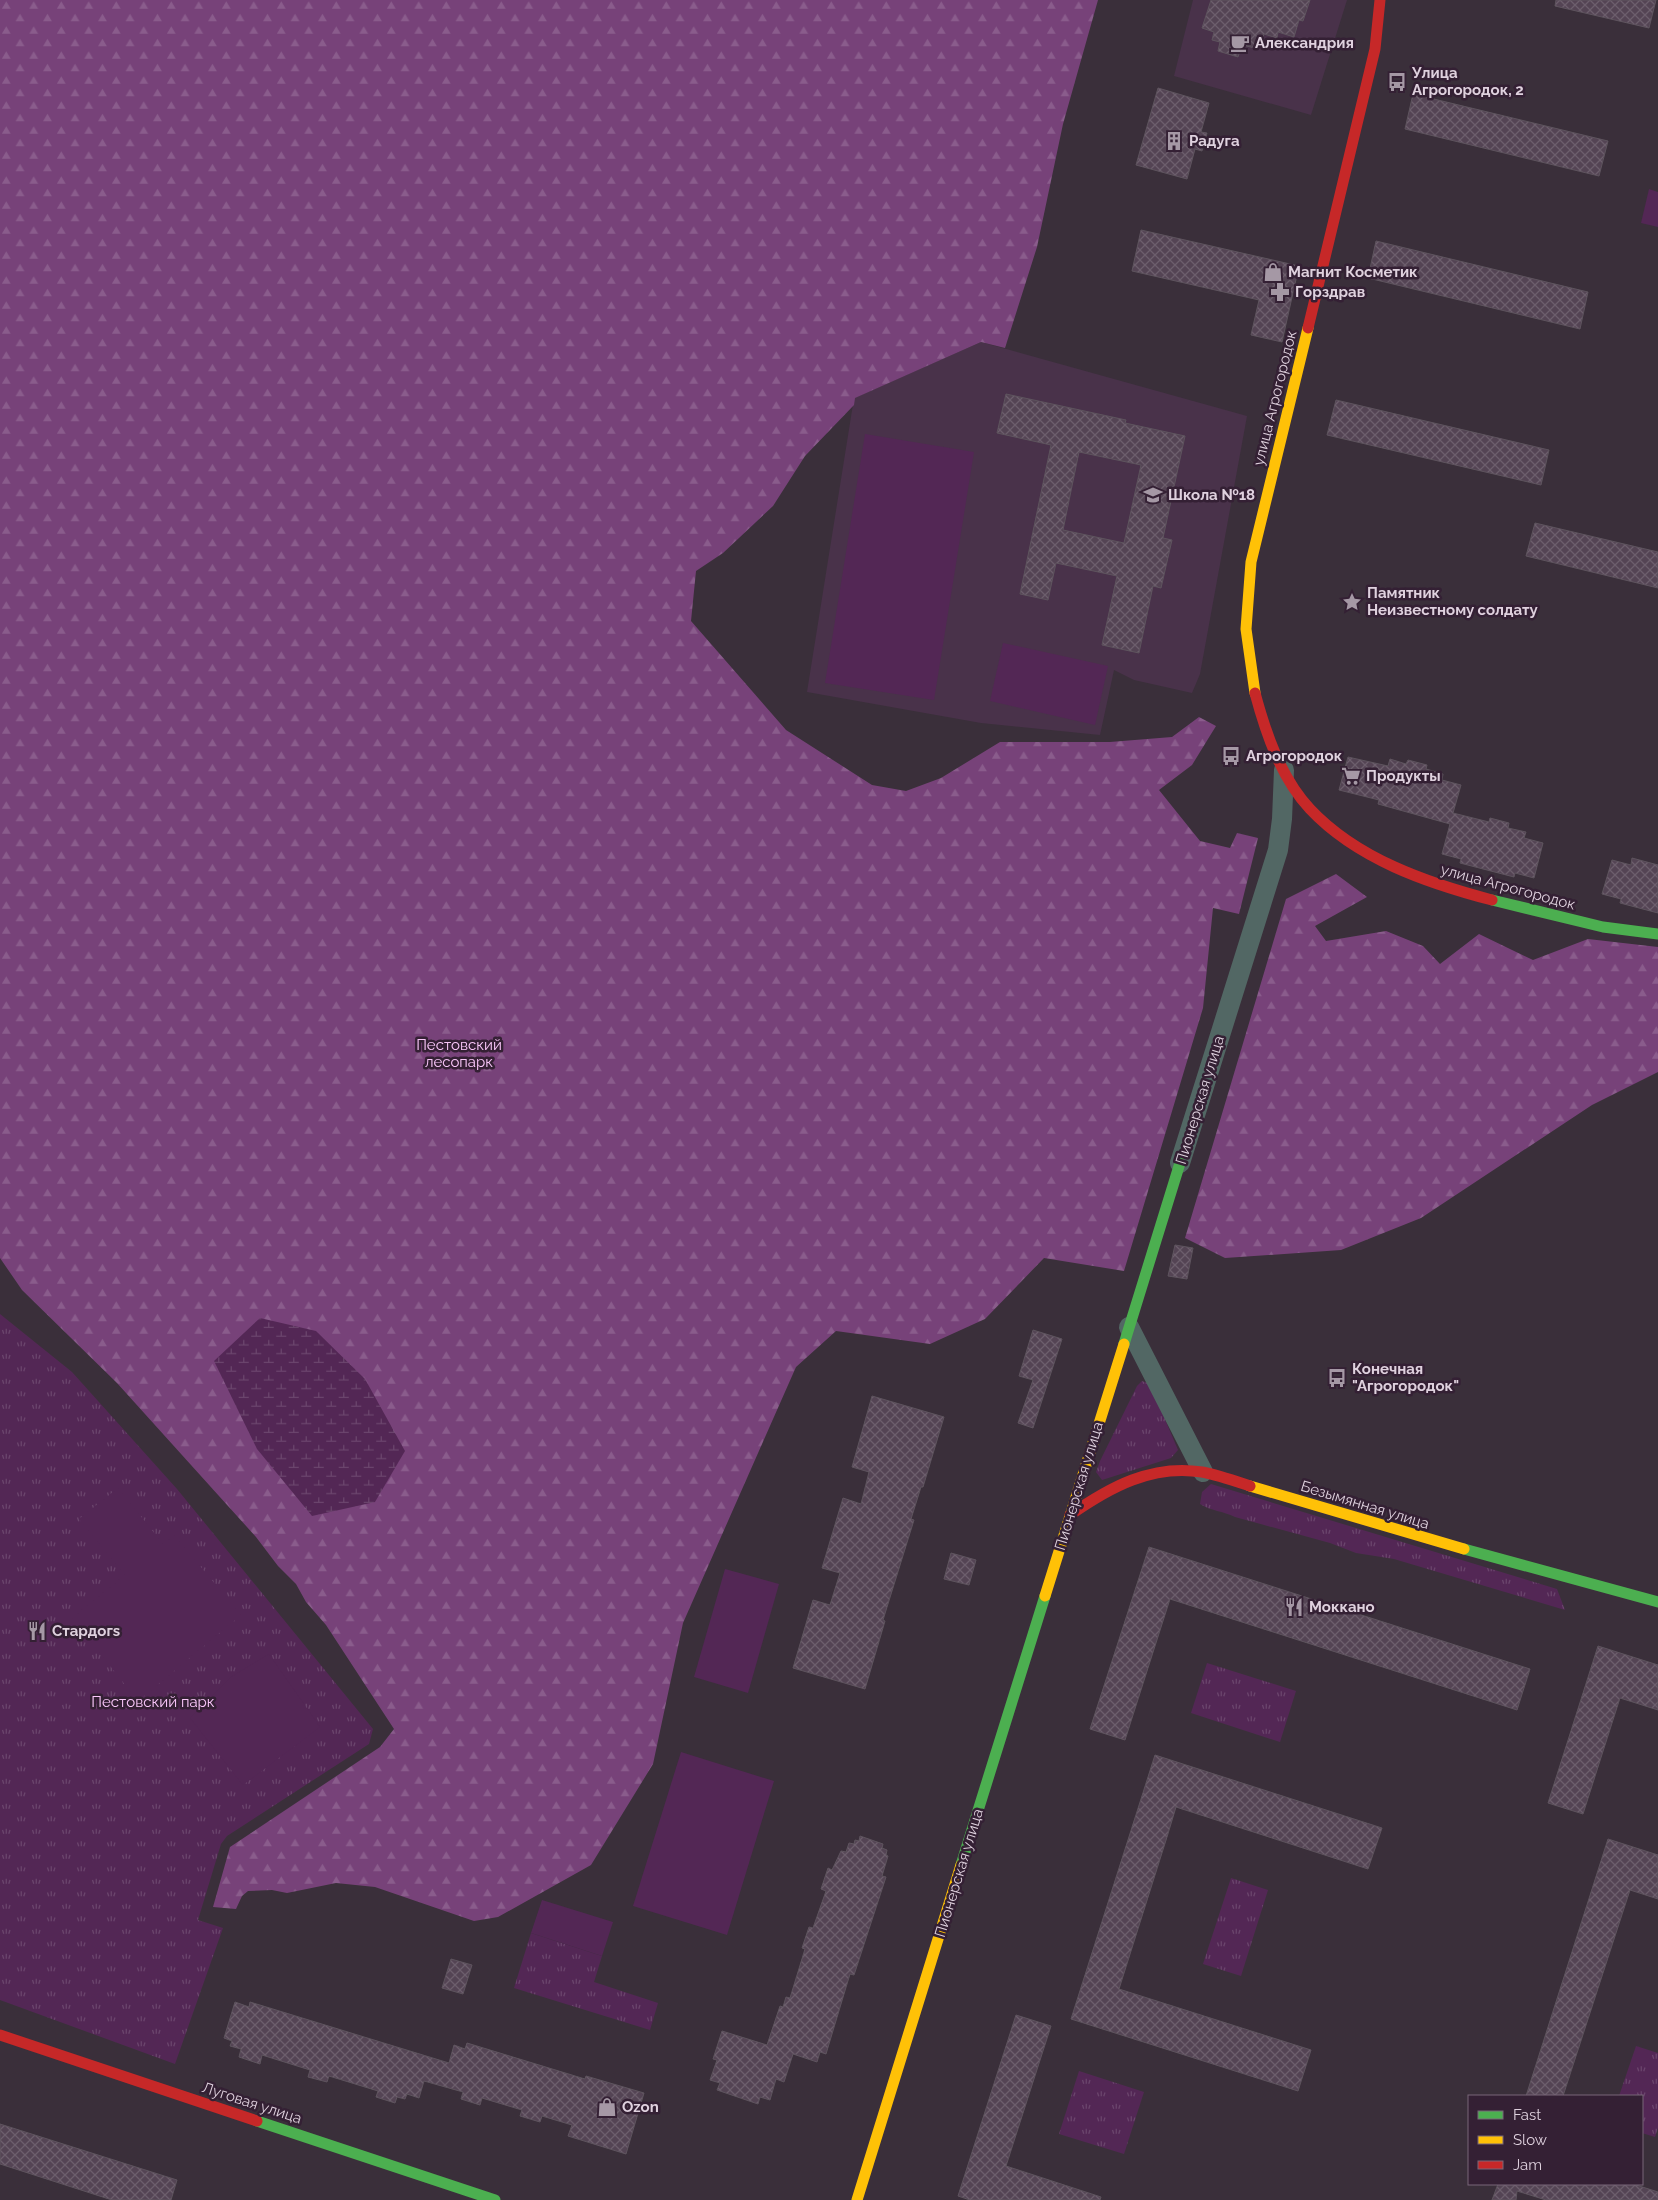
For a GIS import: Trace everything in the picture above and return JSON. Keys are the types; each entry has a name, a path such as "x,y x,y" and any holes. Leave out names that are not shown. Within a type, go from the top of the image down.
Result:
{"street":[{"name":"улица Агрогородок","path":"1380,0 1375,48 1259,525 1246,606 1246,637 1252,677 1268,736 1284,770 1303,799 1325,824 1358,848 1406,872 1461,892 1616,930 1658,934"},
{"name":"Пионерская улица","path":"857,2200 1278,850 1282,819 1284,770"},
{"path":"1129,1327 1203,1472"},
{"name":"Безымянная улица","path":"1070,1515 1113,1486 1136,1476 1163,1470 1182,1469 1203,1472 1506,1562 1658,1602"},
{"name":"Луговая улица","path":"0,2035 496,2200"}],"shaded area":[{"path":"1193,0 1347,0 1311,115 1174,76"},
{"path":"981,342 1247,416 1200,674 1192,693 1134,680 1114,670 1100,735 981,723 807,692 854,398"}],"green space":[{"name":"Пестовский лесопарк","path":"0,0 1098,0 1063,124 1037,247 1005,348 981,342 855,398 854,405 805,456 773,506 723,553 696,571 691,621 786,730 872,785 906,791 941,778 1000,742 1110,742 1172,737 1199,717 1216,726 1192,765 1159,790 1200,841 1230,848 1237,833 1258,838 1239,914 1213,908 1203,1008 1124,1271 1044,1258 985,1319 930,1344 836,1331 796,1367 683,1623 653,1764 591,1865 498,1917 474,1921 375,1887 336,1883 287,1893 272,1890 248,1891 242,1896 236,1909 213,1907 230,1847 380,1747 394,1729 326,1625 306,1602 296,1584 117,1383 22,1290 0,1258"},
{"path":"1649,189 1658,192 1658,227 1641,223"},
{"path":"865,434 974,452 934,700 825,683"},
{"path":"1003,643 1108,666 1095,725 990,701"},
{"path":"1336,874 1367,897 1315,926 1326,941 1386,931 1423,946 1440,964 1479,934 1533,960 1588,939 1658,947 1658,1072 1592,1105 1421,1218 1341,1250 1225,1258 1185,1238 1286,899"},
{"name":"Пестовский парк","path":"0,1314 72,1372 177,1489 373,1729 369,1744 227,1836 221,1844 198,1920 223,1928 175,2064 0,2000"},
{"path":"260,1318 316,1331 365,1379 405,1451 375,1502 312,1516 257,1449 214,1361"},
{"path":"1142,1381 1150,1384 1178,1450 1171,1458 1102,1480 1096,1472 1100,1461 1137,1386"},
{"path":"1211,1484 1557,1589 1565,1610 1394,1559 1356,1553 1330,1543 1208,1508 1200,1504 1202,1492"},
{"path":"118,1488 163,1544 174,1535 241,1615 138,1701 72,1618 125,1575 79,1519"},
{"path":"725,1569 779,1584 748,1693 694,1677"},
{"path":"269,1654 320,1727 243,1785 190,1718 231,1677"},
{"path":"1207,1663 1296,1691 1280,1742 1191,1713"},
{"path":"681,1752 774,1781 727,1935 633,1906"},
{"path":"1231,1878 1268,1890 1241,1976 1203,1964"},
{"path":"542,1900 613,1922 602,1956 531,1933"},
{"path":"531,1933 602,1956 594,1982 658,2003 650,2030 514,1988"},
{"path":"1636,2046 1658,2053 1658,2128 1655,2137 1643,2133 1643,2095 1619,2095"},
{"path":"1079,2071 1144,2092 1124,2154 1059,2134"}],"building":[{"path":"1211,0 1310,0 1303,21 1299,20 1294,37 1278,32 1277,38 1264,34 1261,44 1257,42 1255,48 1242,45 1238,57 1218,51 1220,42 1212,40 1214,32 1202,28"},
{"path":"1556,0 1656,0 1649,28 1555,6"},
{"name":"Радуга","path":"1158,88 1209,103 1201,132 1207,133 1202,151 1195,149 1187,179 1136,165"},
{"path":"1413,94 1608,141 1599,176 1405,129"},
{"path":"1141,230 1299,266 1282,342 1251,335 1259,300 1132,271"},
{"path":"1376,241 1588,292 1580,329 1368,278"},
{"name":"Школа №18","path":"1006,394 1126,420 1125,423 1185,436 1163,538 1172,540 1161,588 1153,586 1139,653 1102,645 1117,576 1056,563 1048,600 1020,594 1051,445 997,433","holes":["1079,452 1141,465 1124,543 1063,530"]},
{"path":"1336,400 1549,450 1541,485 1327,435"},
{"path":"1535,523 1658,552 1658,588 1526,556"},
{"path":"1348,757 1388,766 1390,759 1406,764 1408,760 1427,765 1426,769 1443,774 1442,780 1461,785 1453,813 1489,822 1490,818 1509,823 1508,828 1526,832 1524,838 1543,843 1534,878 1515,873 1514,877 1460,863 1461,859 1442,854 1450,824 1378,804 1379,800 1339,790"},
{"path":"1632,858 1658,865 1658,913 1620,903 1621,899 1602,894 1612,860 1631,865"},
{"path":"1175,1245 1193,1248 1187,1279 1168,1276"},
{"path":"1033,1330 1062,1339 1033,1428 1018,1423 1033,1380 1019,1376"},
{"path":"872,1396 944,1417 923,1487 921,1487 911,1519 914,1520 883,1620 885,1621 865,1689 793,1668 813,1600 830,1605 840,1573 822,1568 843,1498 861,1504 869,1472 852,1467"},
{"path":"1149,1547 1530,1669 1517,1710 1170,1599 1125,1740 1090,1729"},
{"path":"951,1553 976,1560 969,1585 944,1579"},
{"path":"1598,1646 1658,1665 1658,1710 1620,1698 1583,1814 1548,1803"},
{"path":"1155,1755 1382,1828 1368,1869 1176,1807 1119,1989 1311,2050 1298,2091 1071,2019"},
{"path":"860,1836 883,1844 882,1848 887,1850 886,1855 888,1856 882,1876 886,1877 854,1975 850,1974 826,2054 820,2052 817,2062 793,2054 784,2082 776,2079 770,2100 760,2097 758,2104 717,2090 720,2083 710,2080 717,2060 713,2059 722,2031 767,2045 780,2006 783,2007 786,1997 790,1998 805,1949 802,1948 809,1927 813,1928 826,1891 821,1889 828,1868 832,1870 841,1851 846,1852 849,1843 854,1844 855,1840 859,1841"},
{"path":"1608,1839 1658,1855 1658,1899 1630,1890 1563,2095 1526,2095"},
{"path":"451,1959 472,1965 463,1994 442,1988"},
{"path":"235,2002 249,2007 250,2002 449,2063 454,2045 465,2049 467,2043 585,2079 586,2076 644,2093 626,2154 568,2136 572,2125 542,2116 540,2122 520,2116 522,2110 482,2098 480,2105 461,2099 463,2092 424,2081 419,2098 407,2094 405,2099 397,2097 395,2103 376,2097 378,2091 329,2076 327,2082 308,2077 310,2070 262,2055 260,2064 239,2057 241,2049 230,2046 232,2041 224,2038"},
{"path":"1016,2015 1051,2026 1006,2166 1101,2197 1100,2200 970,2200 958,2196"},
{"path":"0,2124 177,2180 171,2200 112,2200 0,2164"},
{"path":"1498,2185 1636,2185 1658,2192 1658,2200 1546,2200 1517,2191 1516,2200 1492,2200"}],"traffic: fast":[{"path":"1492,900 1603,927 1658,934"},
{"path":"1124,1344 1180,1163"},
{"path":"1464,1549 1658,1602"},
{"path":"961,1865 1045,1596"},
{"path":"257,2121 495,2200"}],"traffic: slow":[{"path":"1255,693 1246,629 1251,562 1308,328"},
{"path":"1045,1596 1124,1344"},
{"path":"1250,1486 1464,1549"},
{"path":"857,2200 961,1865"}],"traffic: jam":[{"path":"1308,328 1375,49 1380,0"},
{"path":"1255,693 1270,740 1291,784 1310,809 1329,827 1349,842 1394,867 1443,886 1492,900"},
{"path":"1070,1515 1116,1487 1132,1480 1166,1471 1202,1472 1250,1486"},
{"path":"0,2035 257,2121"}],"place":[{"name":"Александрия","path":"1240,43"},
{"name":"Улица Агрогородок, 2","path":"1397,82"},
{"name":"Радуга","path":"1174,141"},
{"name":"Магнит Косметик","path":"1273,272"},
{"name":"Горздрав","path":"1280,292"},
{"name":"Школа №18","path":"1153,495"},
{"name":"Памятник Неизвестному солдату","path":"1352,602"},
{"name":"Агрогородок","path":"1231,756"},
{"name":"Продукты","path":"1351,776"},
{"name":"Конечная \"Агрогородок\"","path":"1337,1378"},
{"name":"Моккано","path":"1294,1607"},
{"name":"Стардогs","path":"37,1631"},
{"name":"Ozon","path":"607,2107"}]}
